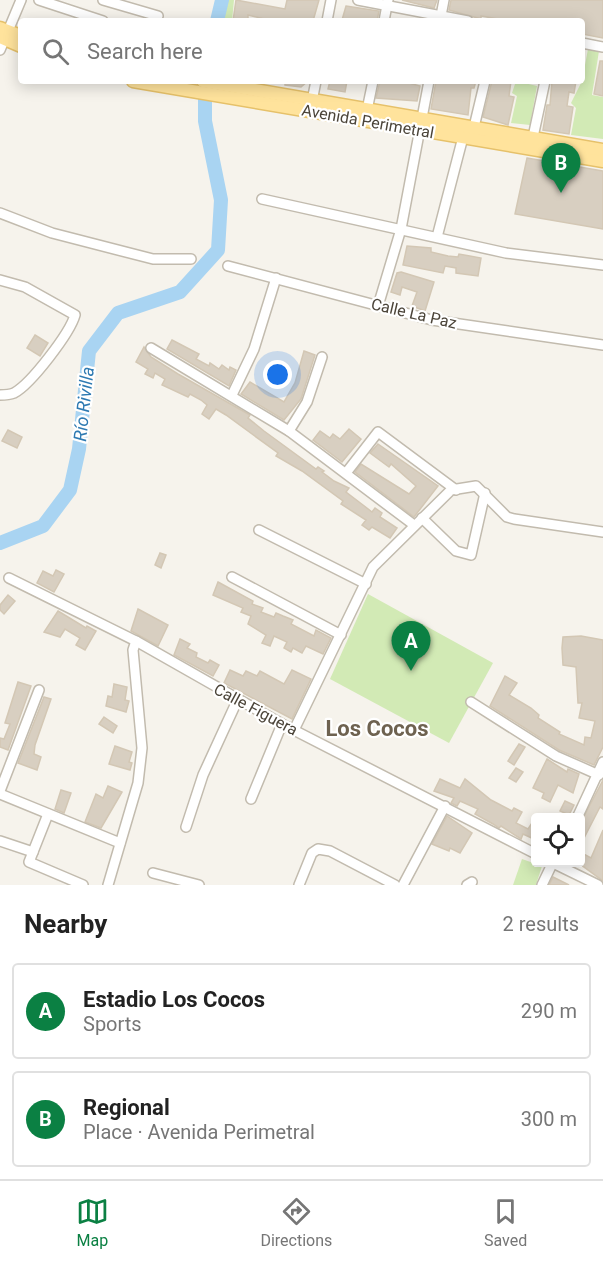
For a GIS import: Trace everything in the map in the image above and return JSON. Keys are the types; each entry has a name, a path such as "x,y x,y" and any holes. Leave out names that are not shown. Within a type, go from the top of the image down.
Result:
{"main road":[{"path":"3,37 18,36"},
{"path":"3,37 18,44"},
{"name":"Avenida Perimetral","path":"150,84 183,90 223,91 421,124 474,127 603,150"},
{"name":"Avenida Perimetral","path":"209,84 223,91"},
{"name":"Avenida Perimetral","path":"311,106 367,110 463,137 603,161"}],"street":[{"path":"3,37 21,0"},
{"path":"39,0 95,18"},
{"path":"103,0 158,16"},
{"path":"328,18 331,0"},
{"path":"358,0 388,3 441,18 444,0"},
{"path":"385,18 388,3"},
{"path":"585,44 603,47"},
{"path":"311,106 315,84"},
{"path":"367,110 372,84"},
{"path":"378,306 402,229 428,84"},
{"path":"474,127 484,84"},
{"path":"533,137 544,84"},
{"path":"437,237 463,137"},
{"path":"262,199 506,253 603,265"},
{"path":"0,213 52,232 153,259 191,259"},
{"name":"Calle La Paz","path":"228,266 432,320 603,345"},
{"path":"232,395 254,349 276,278"},
{"path":"0,280 25,287 75,315 66,335 21,388 11,394 0,395"},
{"path":"152,348 289,431 418,521 456,551 471,555 485,493"},
{"path":"289,431 307,402 322,357"},
{"path":"346,472 378,432 456,490"},
{"path":"294,730 381,557 451,490 476,486 507,517 514,519 603,532"},
{"path":"259,530 366,584"},
{"path":"232,577 341,635"},
{"name":"Calle Figuera","path":"9,578 136,641 282,724 531,851"},
{"path":"108,885 138,783 142,748 134,672 133,650 136,641"},
{"path":"39,690 0,793 120,843"},
{"path":"186,827 203,775 237,700"},
{"path":"471,702 556,756 599,775"},
{"path":"251,799 282,724"},
{"path":"580,813 603,762"},
{"path":"403,885 445,806"},
{"path":"48,814 29,862 83,885"},
{"path":"0,841 33,852"},
{"path":"299,885 312,853 318,849 330,851 395,885"},
{"path":"542,885 550,867"},
{"path":"560,867 598,885"},
{"path":"153,873 199,885"}],"green space":[{"path":"224,0 234,0 232,18 220,18"},
{"path":"588,49 599,51 592,95 603,97 603,139 571,135 576,108 571,103 580,84 585,84"},
{"path":"515,84 537,86 530,125 511,123 517,96 512,93"},
{"path":"368,594 493,663 449,743 330,679"},
{"path":"522,859 531,862 531,867 542,867 536,885 513,885"}],"building":[{"path":"236,0 285,9 287,0 319,0 314,18 260,18 248,15 248,18 233,18"},
{"path":"402,0 437,0 434,8"},
{"path":"451,0 603,0 603,38 585,35 585,18 481,16 477,18 449,10"},
{"path":"346,6 379,11 378,18 343,18"},
{"path":"600,61 603,61 603,96 594,94"},
{"path":"285,84 304,84 301,87"},
{"path":"329,84 346,84 345,92 328,89"},
{"path":"379,84 420,86 417,101 376,98"},
{"path":"435,84 475,84 474,88 471,88 468,115 431,109"},
{"path":"491,84 511,84 509,96 514,97 508,125 483,117"},
{"path":"552,84 576,84 574,93 569,92 567,106 573,107 569,134 543,130 547,105 550,105"},
{"path":"527,158 603,171 603,229 515,214"},
{"path":"407,246 431,248 431,252 448,256 458,257 459,254 481,258 478,276 456,273 456,268 445,266 443,273 403,265"},
{"path":"401,272 434,282 425,311 412,306 417,292 402,287 400,295 391,292 397,273"},
{"path":"35,335 48,343 40,356 27,348"},
{"path":"172,340 199,354 196,359 209,366 210,363 219,369 222,365 229,370 230,367 236,370 229,386 167,349"},
{"path":"144,347 151,357 250,415 248,418 264,431 316,469 318,467 334,481 349,488 346,492 372,512 375,508 382,513 380,517 397,528 390,538 372,527 369,530 362,525 366,520 341,504 343,501 302,471 276,456 278,453 226,415 216,409 209,419 202,414 207,405 201,400 190,394 188,397 162,385 165,379 155,373 153,378 145,374 148,369 136,362"},
{"path":"304,351 315,355 301,399 284,420 241,394 250,382 284,402 295,383"},
{"path":"349,429 361,439 342,462 313,440 320,431 330,438 333,434 340,439"},
{"path":"8,430 22,437 17,448 2,441"},
{"path":"378,444 438,486 414,517 355,472 361,464 409,494 416,486 391,464 389,467 370,453"},
{"path":"160,553 166,555 161,568 155,565"},
{"path":"56,570 64,574 54,592 37,583 43,571 53,576"},
{"path":"218,582 253,601 252,604 263,608 261,612 274,617 276,613 293,620 291,624 314,636 316,630 331,638 323,654 306,646 302,653 293,648 291,652 284,648 287,642 274,636 270,646 262,643 266,635 248,624 251,616 241,612 243,608 213,595"},
{"path":"8,595 15,601 4,614 0,610 0,605"},
{"path":"138,609 168,625 158,646 131,631"},
{"path":"58,611 86,628 87,626 96,631 85,650 76,645 80,638 65,629 60,637 44,632"},
{"path":"581,636 603,640 603,747 594,765 559,750 490,706 505,676 517,683 509,695 531,708 539,715 538,718 560,732 559,734 584,745 585,737 591,738 595,721 579,718 582,703 578,703 576,667 563,665 562,648 563,637"},
{"path":"180,639 190,644 187,648 197,653 196,657 219,665 213,676 174,655"},
{"path":"230,670 243,676 246,671 257,676 260,671 284,684 292,670 311,679 292,719 224,683"},
{"path":"18,682 31,686 8,750 0,747 0,738 4,739 10,724 5,723"},
{"path":"114,684 127,687 125,700 129,701 126,712 106,706 108,696 112,697"},
{"path":"44,697 51,699 35,745 34,754 41,757 37,770 18,763"},
{"path":"104,717 117,726 113,733 99,724"},
{"path":"519,744 525,747 514,765 508,761"},
{"path":"115,746 132,752 129,762 132,763 130,770 109,764"},
{"path":"547,759 567,772 568,769 579,774 573,793 558,785 550,802 542,798 544,793 533,788"},
{"path":"516,768 523,772 516,782 509,778"},
{"path":"440,779 460,788 465,779 491,800 512,811 514,808 522,812 516,823 528,829 531,824 531,838 523,834 521,839 501,826 499,828 475,814 478,809 460,801 457,806 451,803 454,798 434,791"},
{"path":"603,780 603,809 600,807 585,836 585,814"},
{"path":"108,786 122,792 101,828 85,822 96,794 103,798"},
{"path":"61,790 71,793 64,813 55,809"},
{"path":"565,801 574,805 570,813 560,811"},
{"path":"447,816 472,833 460,853 432,844"},
{"path":"603,830 603,881 584,867 585,855 591,858"},
{"path":"553,877 569,885 549,885"}],"waterway":[{"name":"Río Rivilla","path":"218,18 222,0"},
{"name":"Río Rivilla","path":"0,543 43,526 70,490 79,449 89,351 118,313 180,292 218,250 221,200 205,121 205,84"}],"place":[{"name":"Regional","path":"561,193"},
{"name":"Estadio Los Cocos","path":"411,671"}],"district":[{"name":"Los Cocos","path":"377,728"}]}
